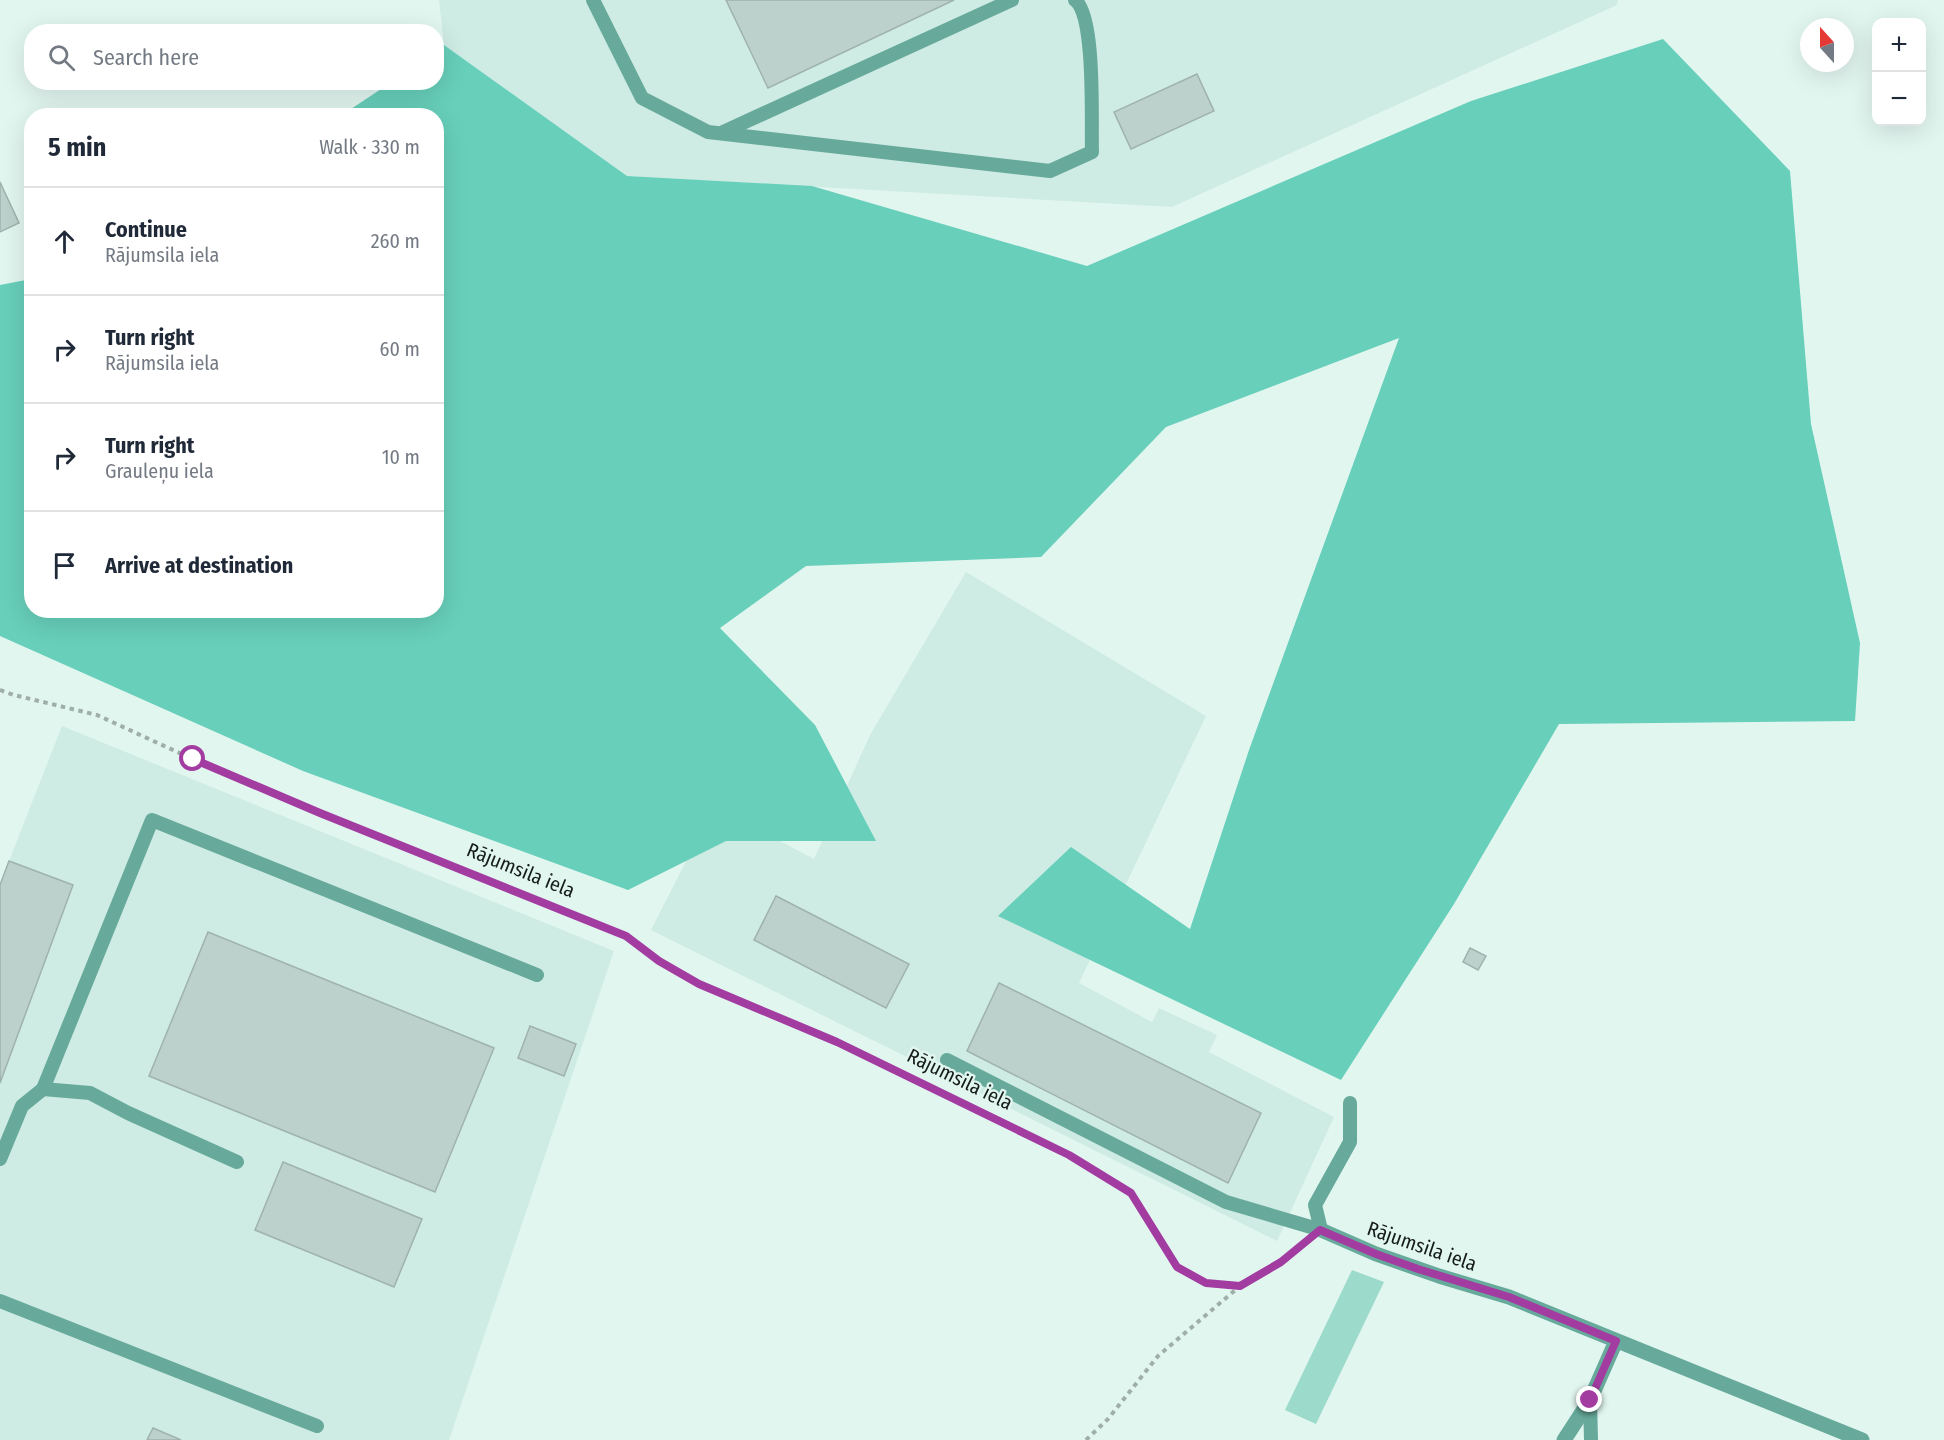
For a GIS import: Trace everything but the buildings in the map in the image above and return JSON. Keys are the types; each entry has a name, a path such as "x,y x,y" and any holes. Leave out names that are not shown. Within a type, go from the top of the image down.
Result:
{"street":[{"name":"Rājumsila iela","path":"1320,1230 1428,1273 1509,1297 1862,1440"},
{"path":"1564,1440 1590,1400 1616,1341"}],"lane":[{"path":"592,0 642,98 708,132 1050,171 1092,152 1090,41 1080,4 1075,0"},
{"path":"721,133 1012,0"},
{"path":"0,1159 22,1106 43,1089 152,820 537,975"},
{"path":"946,1060 1226,1202 1320,1230 1315,1205 1350,1142 1350,1102"},
{"path":"43,1089 90,1093 128,1113 237,1162"},
{"path":"0,1301 316,1425"},
{"path":"1590,1400 1591,1440"}],"path":[{"name":"Rājumsila iela","path":"0,690 97,715 212,768 626,936 659,961 699,984 837,1042 1069,1155 1131,1193 1177,1267 1206,1283 1240,1286"},
{"path":"1086,1440 1108,1419 1158,1356 1240,1286 1281,1262 1320,1230"}],"shaded area":[{"path":"439,0 1618,0 1617,5 1172,207 627,176 444,45 444,24 442,24"},
{"path":"966,572 1206,716 1079,983 1152,1022 1159,1008 1217,1035 1209,1052 1334,1117 1277,1241 651,930 714,806 814,859 870,735"},
{"path":"62,726 614,951 449,1440 0,1440 0,884"}],"green space":[{"path":"1663,39 1790,171 1811,424 1860,643 1855,721 1559,724 1454,904 1341,1080 998,916 1071,847 1190,929 1249,750 1399,338 1166,427 1041,557 806,566 720,628 815,725 876,841 726,841 628,890 303,771 0,636 0,285 24,280 24,618 444,618 444,108 352,108 380,90 444,90 444,45 627,176 812,186 1087,266 1471,101"},
{"path":"1352,1270 1384,1282 1316,1424 1285,1410"}],"route":[{"path":"193,759 320,813 626,936 659,961 699,984 837,1042 1069,1155 1131,1193 1177,1267 1206,1283 1240,1286 1281,1262 1320,1230 1418,1269 1509,1297 1616,1341 1590,1400"}]}
